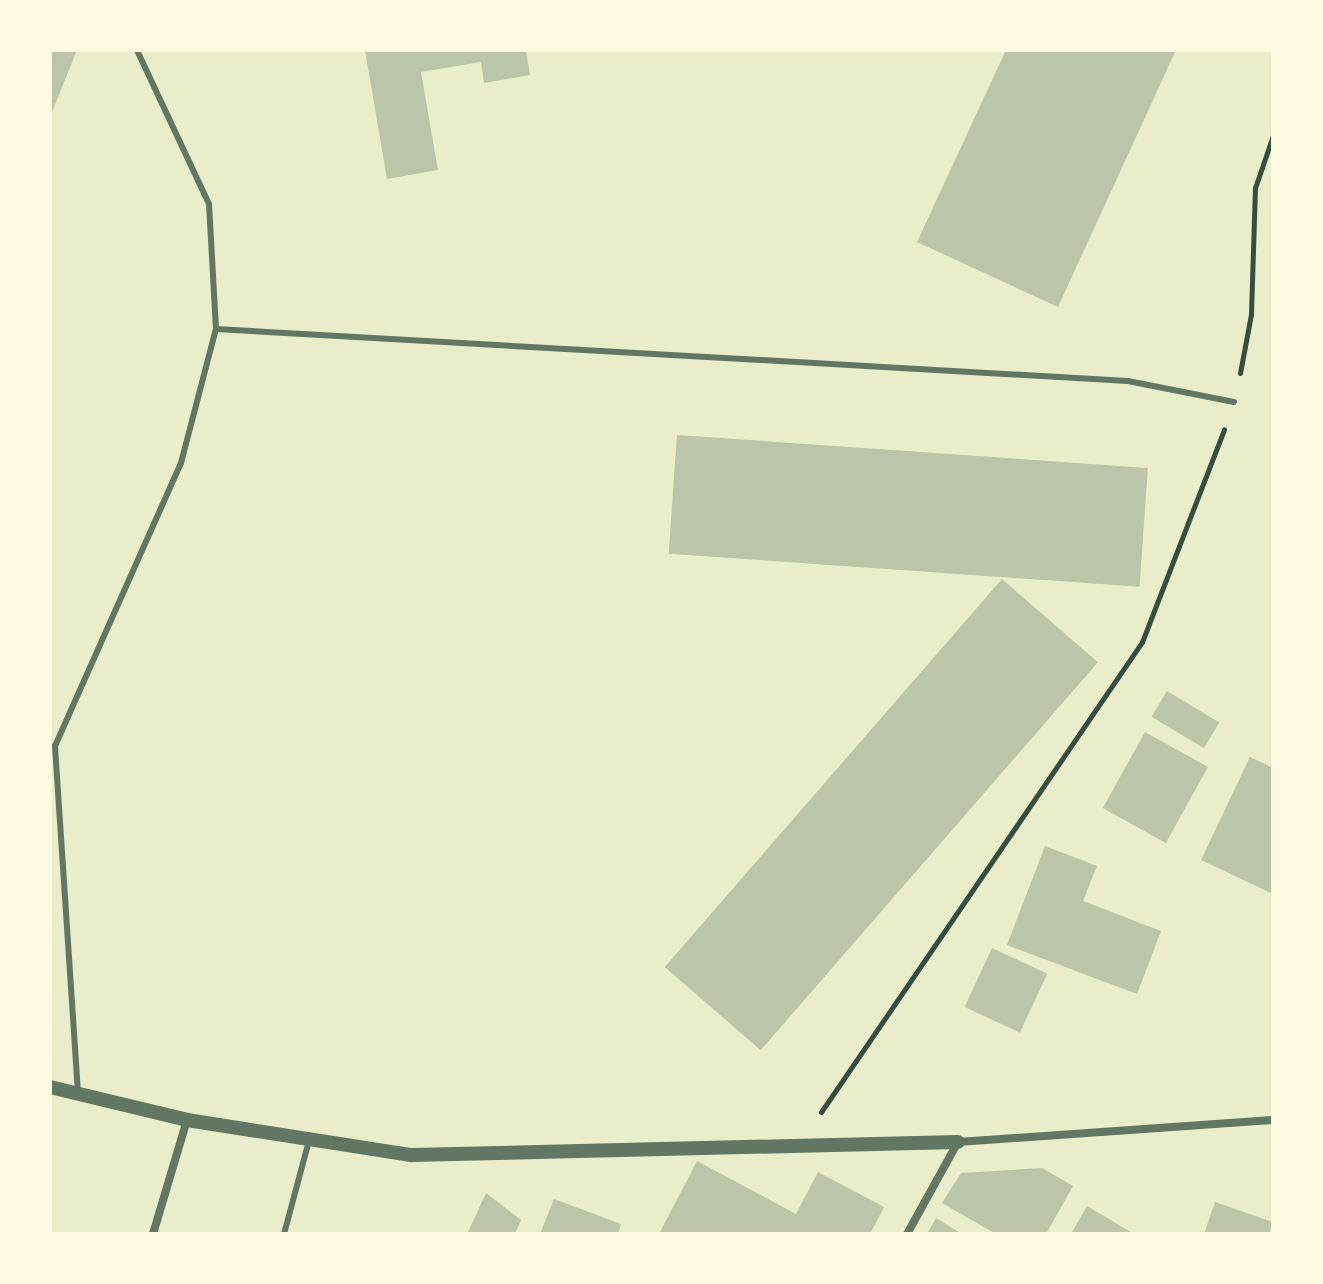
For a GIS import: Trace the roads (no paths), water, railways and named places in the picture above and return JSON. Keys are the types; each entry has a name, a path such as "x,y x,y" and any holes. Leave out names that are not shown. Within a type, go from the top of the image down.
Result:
{"street":[{"path":"50,1087 187,1120 411,1155 488,1157 958,1142 1273,1120"},
{"path":"153,1234 187,1120"},
{"path":"907,1234 958,1142"}],"lane":[{"path":"78,1093 55,746 181,463 216,329 209,204 137,50"},
{"path":"216,329 1128,381 1234,402"},
{"path":"284,1234 310,1140"}]}
